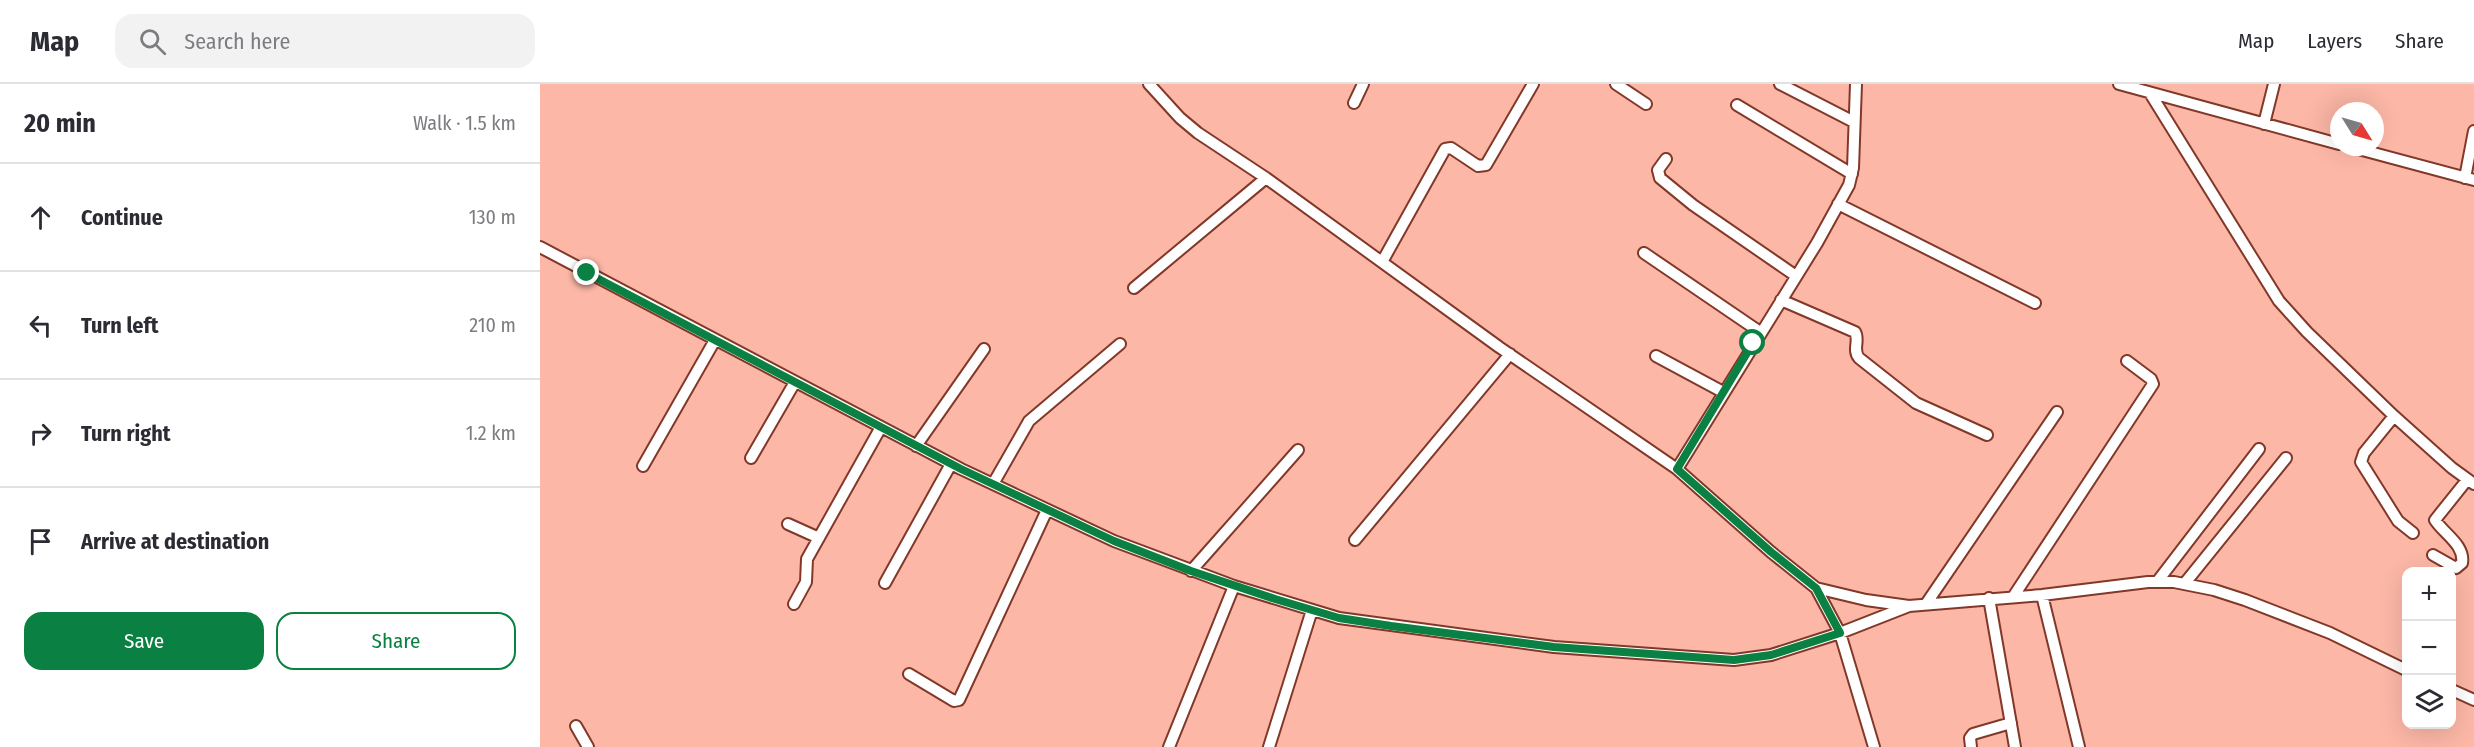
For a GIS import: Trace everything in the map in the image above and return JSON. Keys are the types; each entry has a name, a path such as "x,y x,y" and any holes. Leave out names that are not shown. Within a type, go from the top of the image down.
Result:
{"street":[{"path":"1149,84 1187,124 1266,178 1510,354 1677,469 1763,545 1816,588 1840,633 1874,747"},
{"path":"1354,103 1363,84"},
{"path":"1382,262 1445,148 1451,148 1478,166 1486,165 1533,84"},
{"path":"1616,84 1646,104"},
{"path":"1780,84 1854,122"},
{"path":"1677,469 1796,276 1849,185 1852,174 1856,84"},
{"path":"2119,84 2330,142"},
{"path":"2264,124 2274,84"},
{"path":"2151,93 2279,301 2307,332 2394,416 2471,482 2435,520 2459,548 2463,558 2462,563 2456,568 2433,555"},
{"path":"1737,105 1852,174"},
{"path":"2384,156 2470,179 2474,131"},
{"path":"1666,159 1658,170 1660,178 1693,205 1796,276"},
{"path":"1134,288 1266,178"},
{"path":"1838,204 2035,303"},
{"path":"540,247 916,446 1047,510 1114,541 1191,571 1339,618 1554,647 1734,660 1771,655 1840,633 1909,606"},
{"path":"1644,253 1760,332"},
{"path":"1781,300 1855,332 1856,353 1859,358 1916,403 1987,435"},
{"path":"643,466 715,340"},
{"path":"993,484 1029,421 1120,344"},
{"path":"916,446 984,349"},
{"path":"1355,540 1510,354"},
{"path":"1656,356 1723,392"},
{"path":"2013,597 2153,384 2127,361"},
{"path":"751,458 795,382"},
{"path":"1926,604 2057,412"},
{"path":"2394,416 2364,453 2361,462 2398,521 2413,532"},
{"path":"794,604 806,582 807,559 881,427"},
{"path":"2157,582 2259,449"},
{"path":"1191,571 1298,450"},
{"path":"2185,583 2286,458"},
{"path":"885,583 951,464"},
{"path":"909,674 954,701 959,699 1047,510"},
{"path":"788,524 819,538"},
{"path":"1816,588 1866,600 1909,606 2042,595 2157,582 2185,583 2245,600 2330,633 2402,668"},
{"path":"1169,747 1234,586"},
{"path":"2042,595 2079,747"},
{"path":"1989,598 2015,747"},
{"path":"1269,747 1312,610"},
{"path":"2456,692 2474,700"},
{"path":"1971,747 1970,738 1973,734 2011,723"},
{"path":"576,726 588,747"}],"route":[{"path":"587,273 961,469 1114,541 1234,586 1339,618 1391,626 1554,647 1734,660 1771,655 1840,633 1816,588 1771,552 1677,469 1753,343"}]}
